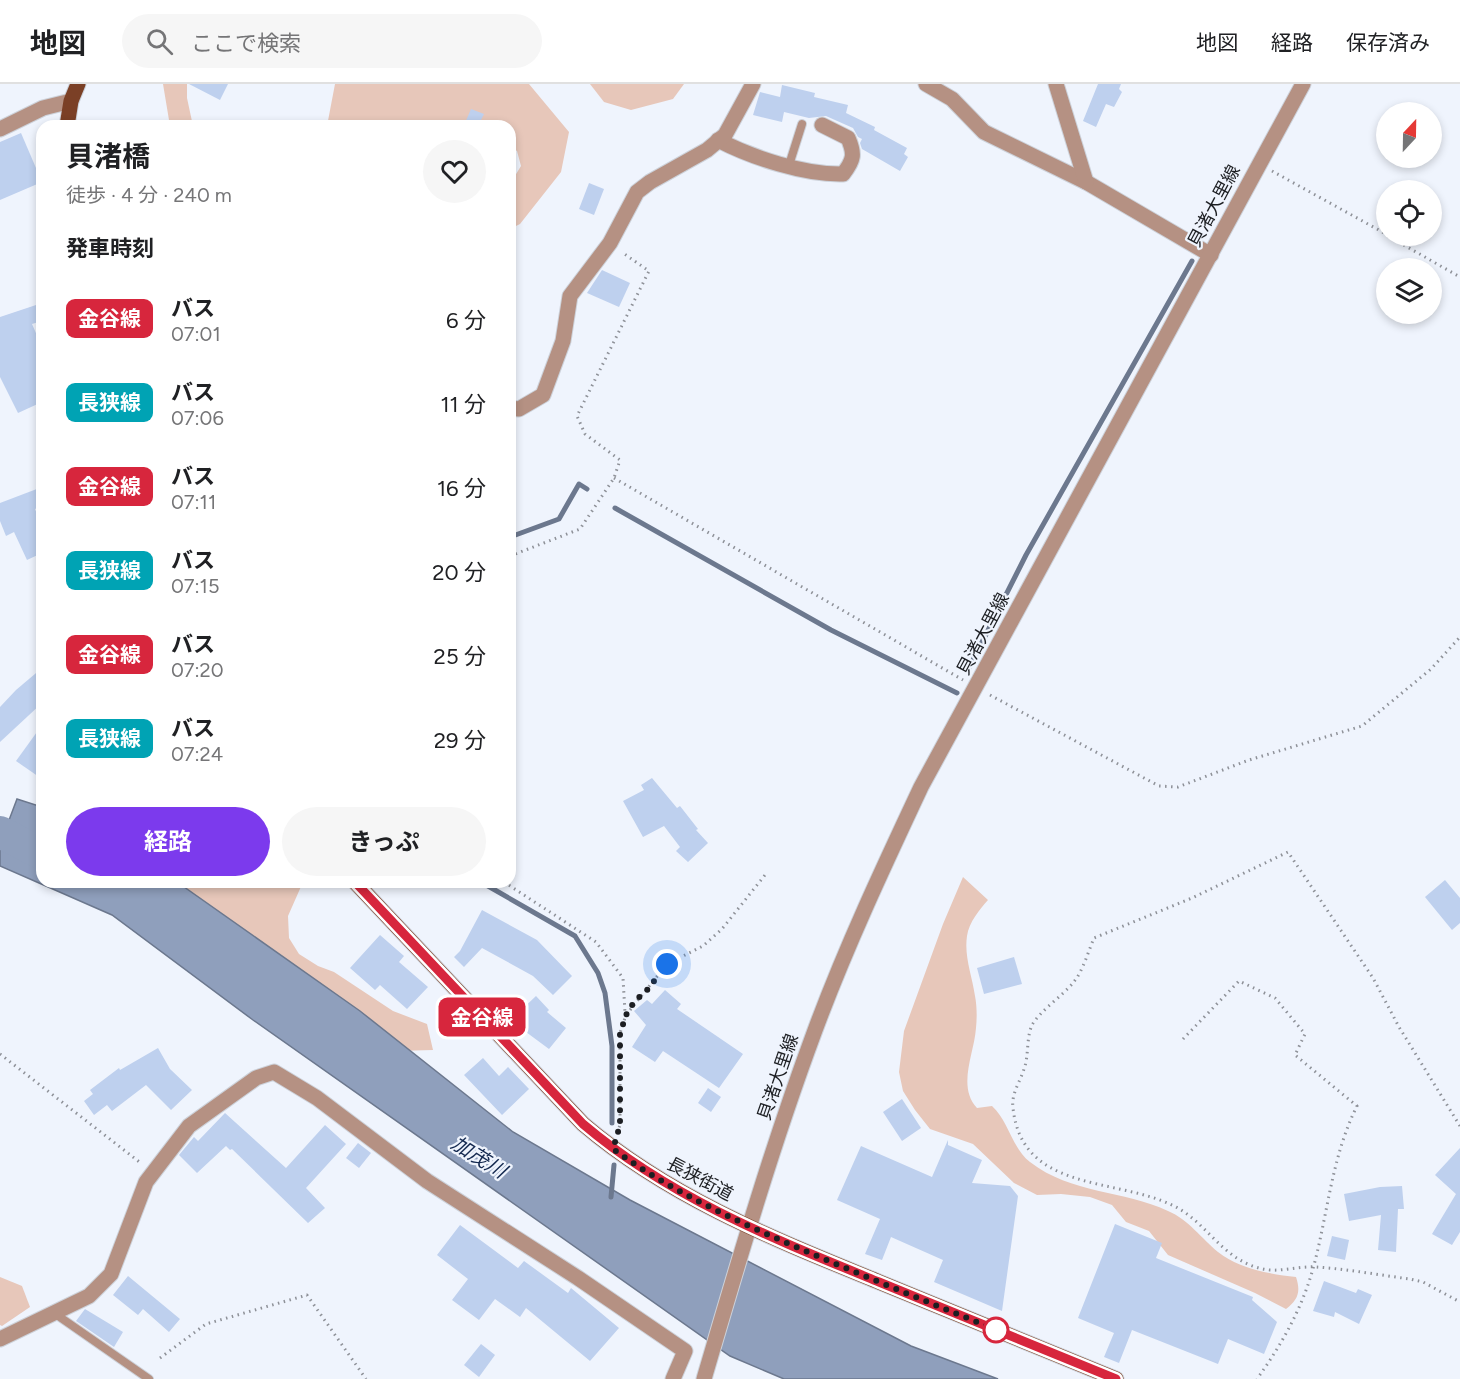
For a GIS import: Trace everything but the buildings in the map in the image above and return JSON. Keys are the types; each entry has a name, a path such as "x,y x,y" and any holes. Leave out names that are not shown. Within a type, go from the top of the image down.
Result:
{"main road":[{"path":"68,120 71,102 78,84"},
{"name":"長狭街道","path":"361,888 583,1124 613,1149 669,1187 814,1255 1116,1379"}],"street":[{"path":"516,409 543,395 563,340 570,296 610,243 638,192 650,182 707,150 725,135 753,84"},
{"path":"926,84 952,99 984,132 1086,182 1210,255"},
{"path":"1056,84 1086,182"},
{"name":"貝渚大里線","path":"706,1376 743,1247 792,1094 845,957 921,787 1303,84"},
{"path":"0,129 44,108 71,102"},
{"path":"718,140 755,156 825,174 843,174 853,161 853,150 848,138 822,125"},
{"path":"0,1339 89,1296 111,1274 146,1182 189,1126 256,1078 274,1072 317,1098 427,1180 578,1278 685,1352 673,1379"}],"lane":[{"path":"789,165 801,124"},
{"path":"54,1313 149,1379"}],"path":[{"path":"1259,164 1376,229"},
{"path":"516,554 580,529 614,478 620,460 585,434 577,416 649,271 610,243"},
{"path":"1406,246 1460,277"},
{"path":"614,478 976,688 1159,786 1178,788 1249,760 1362,726 1431,669 1460,637"},
{"path":"1460,1126 1417,1058 1373,978 1288,852 1192,898 1094,938 1075,981 1033,1024 1025,1067 1012,1106 1026,1149 1044,1165 1078,1180 1149,1197 1175,1206 1223,1250 1247,1262 1270,1270 1314,1267 1410,1279 1423,1282 1460,1302"},
{"path":"613,1149 620,1125 620,1034 626,1015 667,964 703,946 722,929 765,875"},
{"path":"513,888 596,942 623,978 626,1015"},
{"path":"1183,1039 1239,981 1275,998 1305,1034 1295,1055 1357,1107 1326,1200 1314,1267 1295,1319 1257,1379"},
{"path":"0,1054 153,1172"},
{"path":"160,1358 207,1324 307,1295 366,1379"}],"shaded area":[{"path":"163,84 187,84 187,98 192,120 169,120"},
{"path":"335,84 529,84 569,132 561,172 516,226 516,174 521,166 516,150 516,120 328,120"},
{"path":"590,84 684,84 673,99 631,110 604,102"},
{"path":"963,877 988,900 972,921 966,944 977,1012 975,1038 967,1080 971,1099 977,1108 992,1106 1024,1156 1046,1172 1080,1186 1134,1199 1168,1211 1188,1224 1218,1252 1236,1263 1265,1272 1296,1277 1297,1295 1286,1309 1168,1255 1149,1231 1126,1222 1112,1205 1090,1197 1061,1194 1037,1195 1014,1183 973,1144 930,1129 915,1110 903,1091 899,1072 904,1031 943,924"},
{"path":"158,888 300,888 288,916 289,938 299,954 318,966 334,972 393,1011 427,1024 433,1050 396,1051"},
{"path":"0,1277 22,1286 30,1307 2,1326 0,1325"}],"water":[{"path":"17,799 36,805 36,882 0,866 0,844"},
{"path":"50,888 186,888 360,1011 513,1132 630,1200 911,1346 998,1379 784,1379 730,1356 253,1020 112,915"}],"waterway":[{"path":"968,670 1026,555 1192,261"},
{"path":"516,535 559,519 579,484 587,489"},
{"path":"615,508 831,630 957,693"},
{"name":"加茂川","path":"0,832 36,851"},
{"path":"491,888 575,936 598,973 605,993 612,1046 612,1123"},
{"path":"611,1197 614,1165"}],"bus line":[{"name":"金谷線","path":"361,888 583,1124 613,1149 662,1183 693,1200 814,1255 1116,1379"}],"route":[{"path":"667,964 648,989 634,1002 626,1015 620,1034 620,1125 613,1149 662,1183 712,1209 814,1255 999,1331 996,1330"}]}
